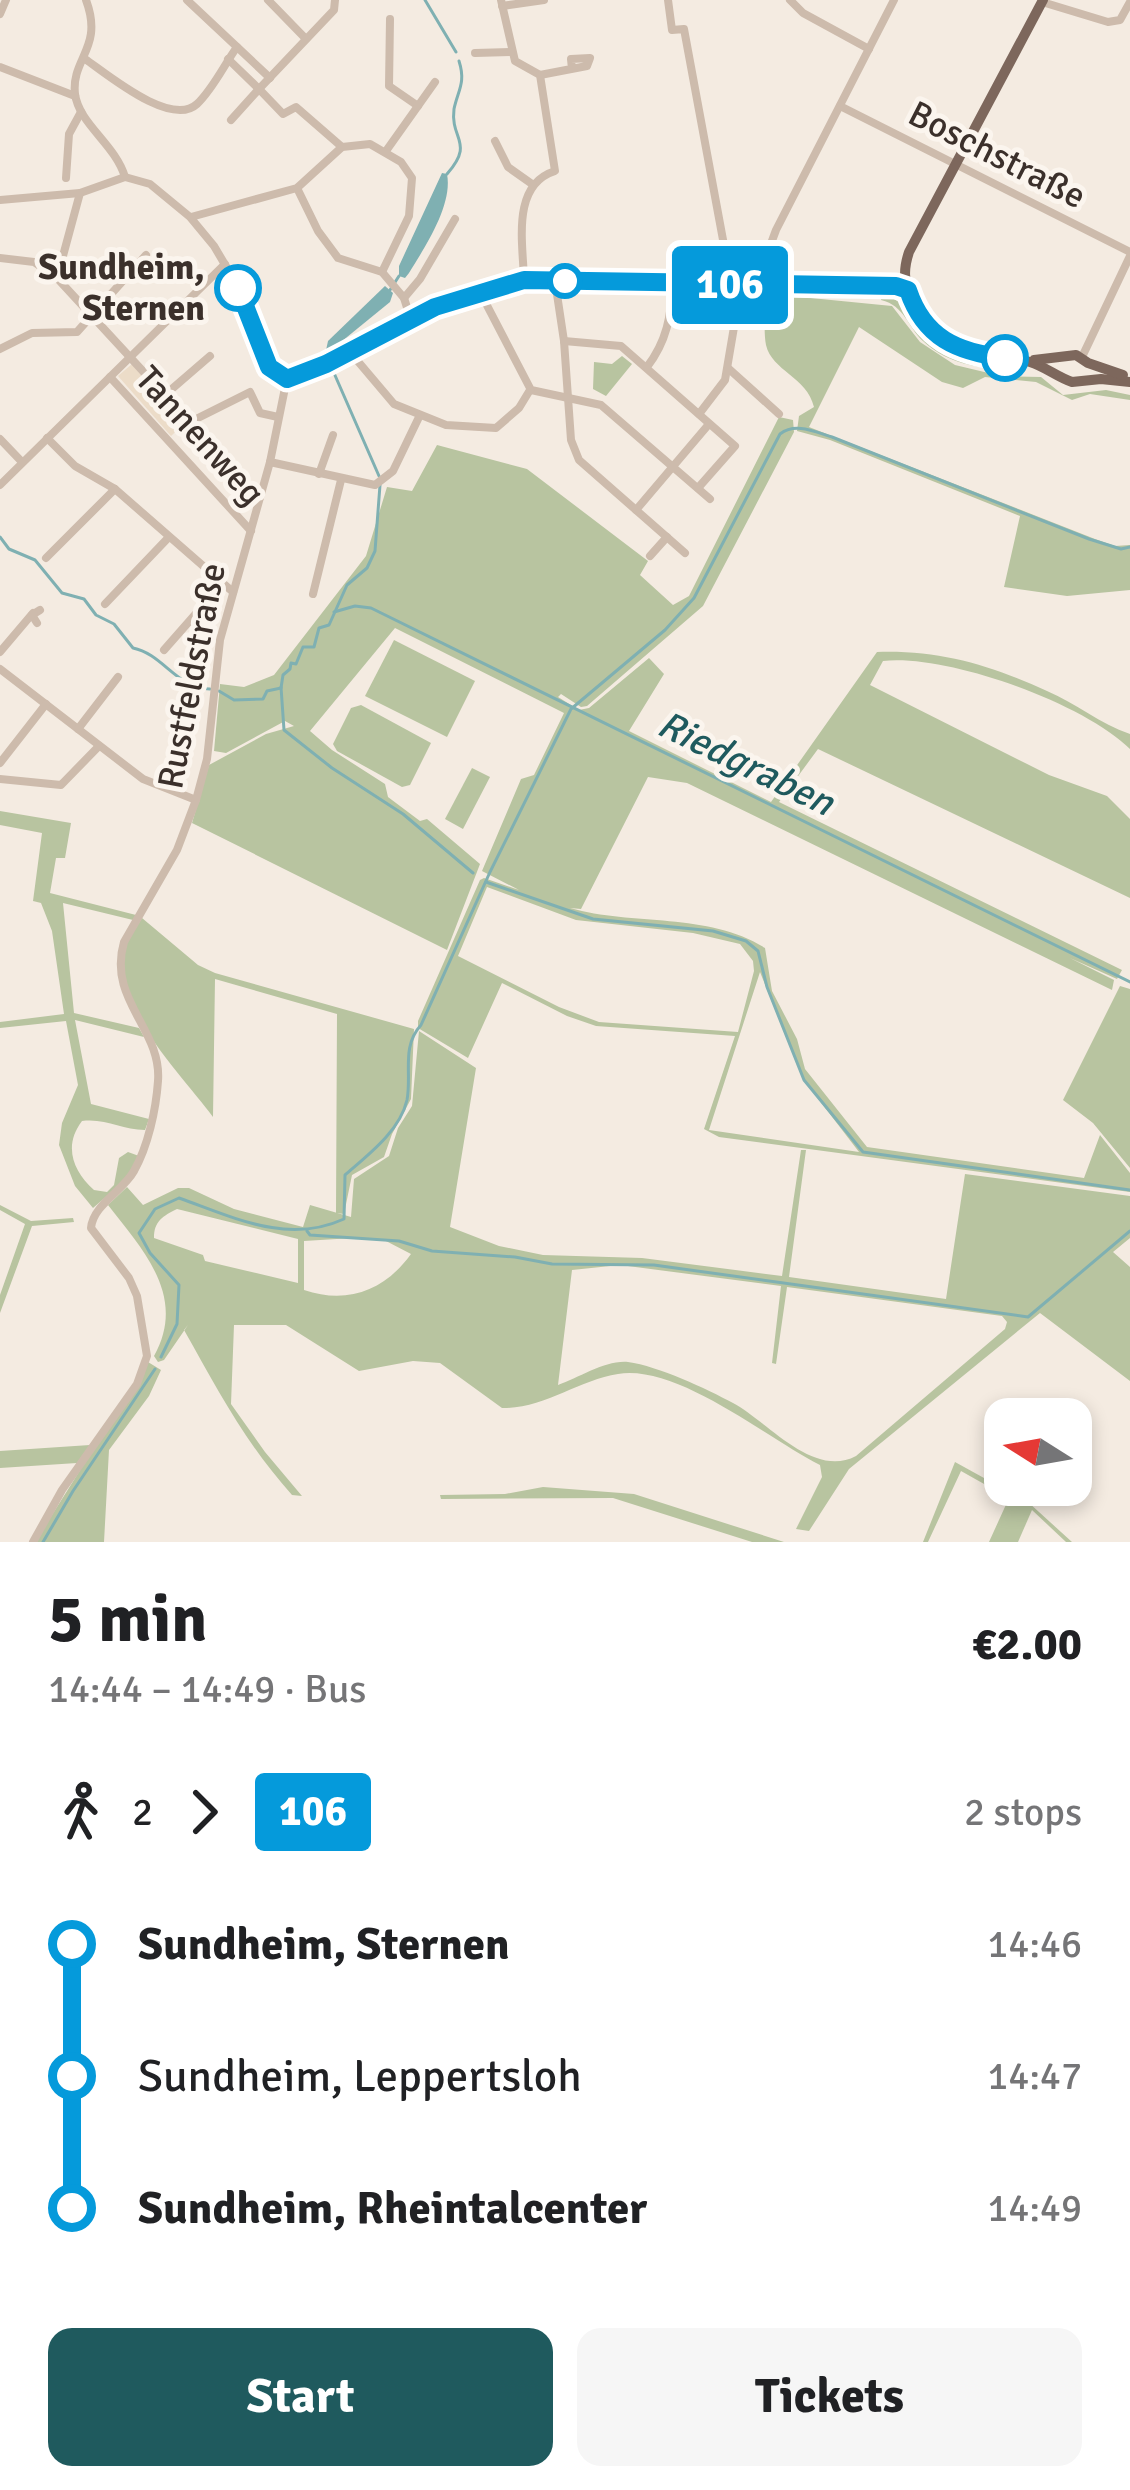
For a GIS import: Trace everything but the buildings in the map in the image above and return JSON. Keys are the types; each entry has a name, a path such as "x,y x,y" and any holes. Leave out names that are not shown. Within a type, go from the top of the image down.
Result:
{"main road":[{"path":"1042,1 915,244 908,290 919,315 940,340 978,354 1071,361 1130,380"},
{"path":"1071,361 1088,371 1082,380"},
{"path":"1071,361 1065,381 1130,380"}],"street":[{"path":"0,14 5,0"},
{"path":"86,0 94,32 75,96 81,112 118,156 124,177"},
{"path":"187,0 270,78"},
{"path":"268,0 306,39"},
{"path":"231,120 334,10 335,0"},
{"path":"544,0 502,3 511,52 522,67 540,75 572,69"},
{"path":"668,0 672,30 685,28 726,256"},
{"path":"790,0 803,13 869,49"},
{"path":"696,284 700,262 711,255 726,256 755,270 762,268 776,230 894,0"},
{"path":"1042,1 1108,22 1120,20 1130,2"},
{"path":"390,19 389,86 418,106"},
{"path":"85,59 136,99 184,110 197,104 237,47"},
{"path":"475,53 511,52"},
{"path":"228,59 283,114 296,107 342,147"},
{"path":"0,67 75,96"},
{"path":"524,280 524,208 532,184 555,171 540,75"},
{"path":"386,151 435,82"},
{"name":"Boschstraße","path":"840,106 1130,254"},
{"path":"65,185 69,134 81,112"},
{"path":"495,141 508,167 532,184"},
{"path":"190,217 297,188 342,147 360,142 386,151 408,169 413,190 386,275"},
{"path":"0,200 65,185 80,193 124,177 150,184 190,217 225,264 269,367 287,379 329,363 410,317 524,280 878,289 896,294 908,290"},
{"path":"297,188 318,231 338,258 386,275 404,298 410,317"},
{"path":"58,278 80,193"},
{"path":"404,298 455,219"},
{"path":"1071,361 1102,313 1130,254"},
{"path":"0,349 32,333 77,332 146,255"},
{"path":"0,258 34,262 58,278 190,420 250,392 260,412 278,417"},
{"path":"0,484 225,264"},
{"path":"555,281 571,440 579,460 685,554"},
{"path":"647,368 663,343 671,318 673,283"},
{"path":"699,414 725,380 740,286"},
{"path":"480,292 531,390"},
{"path":"564,341 621,346 735,446 698,488"},
{"path":"350,352 384,396 446,424 490,429 519,408 531,390"},
{"path":"166,394 210,356"},
{"path":"728,368 779,414"},
{"name":"Tannenweg","path":"110,377 251,531"},
{"name":"Rustfeldstraße","path":"33,1542 62,1490 137,1384 147,1356 137,1296 91,1228 96,1211 135,1170 158,1079 157,1058 123,988 120,956 177,850 196,800 207,758 220,640 270,462 287,379"},
{"path":"531,390 601,404 710,499"},
{"path":"270,462 341,480 379,483 393,472 420,415"},
{"path":"636,510 709,424"},
{"path":"319,474 333,435"},
{"path":"47,438 75,466 115,489 233,592"},
{"path":"0,439 22,462"},
{"path":"313,594 341,480"},
{"path":"46,557 115,489"},
{"path":"650,556 667,537"},
{"path":"105,604 168,538"},
{"path":"164,650 222,584"},
{"path":"0,652 34,613"},
{"path":"0,669 143,779 196,800"},
{"path":"78,729 118,677"},
{"path":"0,763 46,704"},
{"path":"0,778 61,785 99,746"}],"green space":[{"path":"836,289 875,296 779,295 761,290"},
{"path":"766,293 784,307 770,294 892,306 920,342 955,365 1001,376 1041,377 1063,395 1106,390 1130,395 1130,400 1090,394 1072,400 1036,382 985,377 963,388 942,382 859,327 809,427 1095,539 1130,545 1130,590 1067,596 1004,587 1020,516 797,431 799,416 814,407 804,388 769,354"},
{"path":"882,294 907,309 944,350 999,369 968,365 940,354 923,341 901,312 881,300"},
{"path":"622,356 632,364 606,396 593,389 594,362 612,364"},
{"path":"779,417 793,420 794,432 703,606 587,706 561,694 558,697 579,710 589,708 649,658 664,674 629,731 771,802 877,652 964,661 1058,696 1130,734 1130,749 1048,699 942,665 883,661 870,685 1049,775 1107,796 1130,819 1130,898 818,749 779,802 1122,970 1117,979 1070,958 1114,980 1112,990 687,783 648,777 581,909 570,908 720,929 765,948 772,991 797,1039 805,1069 867,1147 1084,1178 1100,1135 1130,1173 1130,1192 719,1137 704,1129 735,1036 596,1026 502,983 468,1058 418,1028 480,880 519,890 482,871 521,779 534,775 564,713 395,628 310,731 385,784 388,797 420,821 427,819 480,864 447,950 192,823 209,765 266,734 294,726 285,721 226,753 214,751 220,684 244,687 274,675 366,556 387,487 412,491 437,445 527,469 648,561 640,575 673,605 689,596","holes":["487,887 576,920 693,933 740,944 753,961 754,971 738,1032 599,1022 458,956","760,972 803,1079 859,1152 709,1130"]},
{"path":"394,640 475,681 447,737 365,696"},
{"path":"361,705 431,743 410,785 402,787 337,751 333,744 351,708"},
{"path":"472,768 490,777 463,829 445,819"},
{"path":"0,811 71,823 65,858 56,858 50,893 136,915 133,920 63,903 74,1013 139,1028 144,1037 75,1020 91,1104 149,1119 145,1130 82,1121 76,1130 73,1158 94,1190 107,1192 114,1185 119,1158 128,1152 139,1156 130,1176 93,1208 75,1186 59,1145 62,1123 78,1085 66,1021 0,1028 0,1022 64,1014 52,931 41,903 33,901 42,833 0,825"},
{"path":"142,918 198,965 215,973 414,1029 411,1099 384,1157 352,1175 344,1214 336,1213 337,1014 215,979 213,1117 153,1040 128,995 124,952"},
{"path":"1120,986 1130,989 1130,1168 1093,1123 1063,1100"},
{"path":"419,1031 476,1068 450,1227 499,1246 543,1255 642,1258 782,1276 801,1150 806,1150 789,1277 946,1299 965,1174 1130,1196 1130,1238 1113,1252 1130,1267 1130,1381 1040,1313 849,1469 809,1531 796,1529 822,1477 820,1465 722,1406 668,1380 618,1374 532,1404 502,1408 440,1363 413,1361 359,1371 286,1325 234,1325 231,1404 302,1496 292,1495 246,1435 184,1330 158,1362 154,1356 166,1314 163,1294 147,1257 108,1205 127,1187 143,1205 178,1188 189,1188 234,1209 303,1227 310,1205 351,1217 354,1179 389,1156 412,1106","holes":["177,1209 298,1239 298,1283 205,1261 203,1255 154,1238 160,1220","304,1241 386,1241 411,1254 377,1285 336,1296 304,1290","620,1265 781,1286 772,1363 776,1364 787,1287 1002,1316 1007,1322 1005,1329 856,1456 823,1460 791,1445 722,1397 640,1364 610,1364 558,1385 572,1270"]},
{"path":"0,1205 31,1221 73,1218 74,1222 32,1226 0,1313 0,1295 25,1224 0,1210"},
{"path":"148,1362 161,1370 149,1396 109,1450 104,1542 35,1542"},
{"path":"90,1445 77,1463 0,1468 0,1451"},
{"path":"955,1462 984,1478 984,1484 961,1471 928,1542 923,1542"},
{"path":"543,1487 634,1494 784,1542 752,1542 613,1498 441,1499 440,1495 505,1494"},
{"path":"1005,1506 1032,1506 1072,1542 1066,1542 1032,1510 1018,1542 989,1542"}],"shaded area":[{"path":"132,364 185,423 171,436 118,376"}],"water":[{"path":"442,173 447,174 448,186 442,212 409,273 405,278 399,276 399,266"},
{"path":"385,286 393,293 390,302 325,355 328,341"}],"waterway":[{"path":"425,0 456,52"},
{"path":"447,174 460,148 454,119 462,81 459,61"},
{"path":"390,290 399,276"},
{"path":"327,357 379,476"},
{"path":"161,1357 177,1324 179,1285 139,1233 155,1209 179,1198 281,1229 323,1226 344,1219 345,1175 398,1122 407,1100 411,1042 571,709 665,630 694,598 780,434 799,428 819,433 1089,539 1121,549 1130,547"},
{"path":"219,691 234,700 263,699 267,691 281,688 283,675 291,663 296,664 303,647 314,647 319,628 329,625 347,585 367,568 375,551 380,485"},
{"path":"0,537 9,549 35,560 62,593 84,599 96,615 114,624 133,648 188,683 210,689"},
{"name":"Riedgraben","path":"334,612 355,606 371,608 1130,982"},
{"path":"281,687 284,730 403,814 473,873"},
{"path":"486,882 593,919 713,931 746,941 758,951 767,987 804,1080 863,1152 1130,1190"},
{"path":"307,1231 552,1264 654,1265 1028,1317 1130,1231"},
{"path":"43,1542 155,1369"}],"bus line":[{"name":"106","path":"238,288 269,367 287,379 350,352 410,317 524,280 896,286 908,290 927,328 940,340 960,350 1005,358"}],"place":[{"name":"Sundheim, Sternen","path":"238,288"}]}
